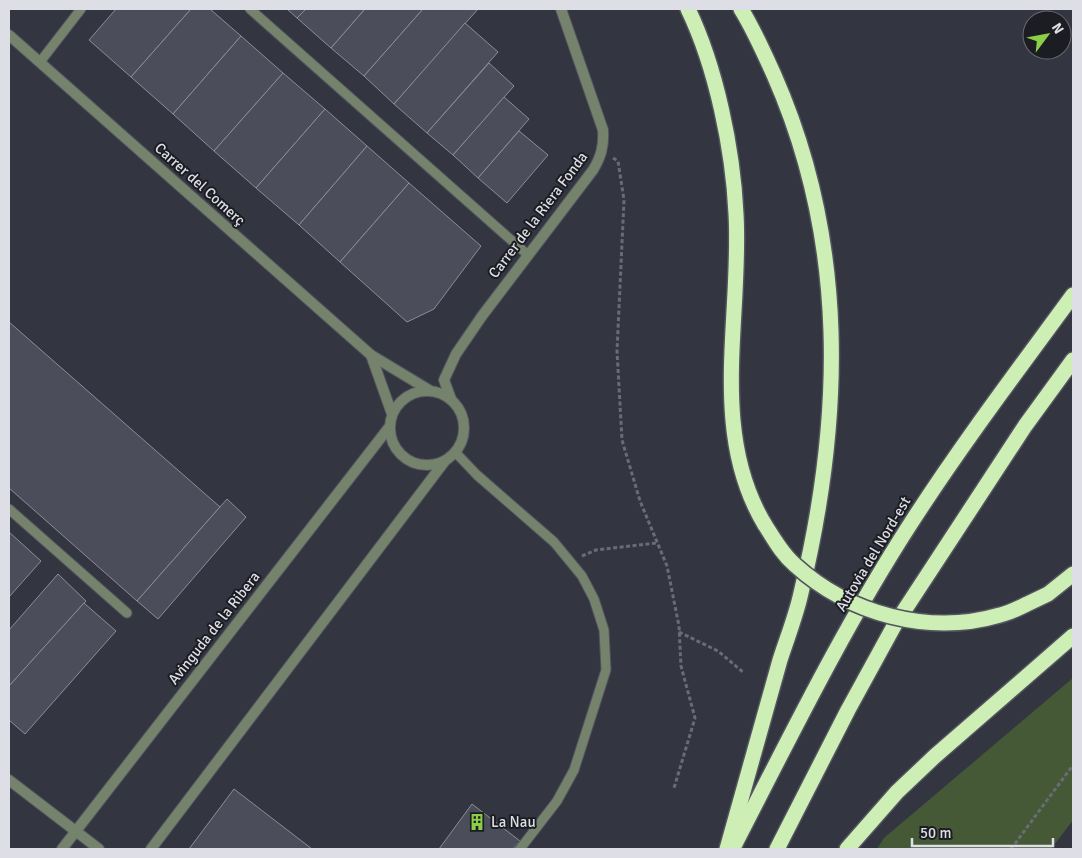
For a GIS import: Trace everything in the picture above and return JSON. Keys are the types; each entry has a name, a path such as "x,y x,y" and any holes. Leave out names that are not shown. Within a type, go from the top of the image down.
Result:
{"highway":[{"path":"688,9 712,77 729,151 736,214 731,375 734,432 738,459 756,511 778,546 794,565 838,596 881,614 937,624 972,621 1001,615 1048,594 1073,574"},
{"path":"727,849 803,586 826,466 833,348 830,286 825,250 818,211 803,155 781,92 762,49 741,9"},
{"name":"Autovia del Nord-est","path":"732,849 814,690 910,524 990,407 1073,295"},
{"path":"777,849 848,710 894,626 1025,426 1073,360"},
{"path":"847,849 903,786 1073,636"},
{"path":"1029,675 1073,642"}],"street":[{"name":"Carrer de la Riera Fonda","path":"451,399 444,380 456,354 482,316 600,159 604,144 603,130 561,9"},
{"name":"Carrer del Comerç","path":"9,35 371,355 429,390"},
{"name":"Carrer del Comerç","path":"371,355 392,414"},
{"path":"429,390 441,393 451,399 459,408 464,419 465,431 462,443 456,453 445,461 434,465 412,462 402,456 395,448 390,426 392,414 398,404 407,396 418,391 429,390"},
{"name":"Avinguda de la Ribera","path":"62,849 390,426"},
{"path":"151,849 445,461"},
{"path":"9,780 99,849"}],"lane":[{"path":"40,62 81,9"},
{"path":"250,9 528,255"},
{"path":"456,453 477,475 554,542 570,561 582,576 594,598 604,630 606,670 574,770 557,801 520,849"},
{"path":"9,509 127,613"}],"path":[{"path":"601,152 618,161 624,200 617,351 622,440 640,501 667,566 679,632 681,666 696,718 674,788"},
{"path":"570,561 596,550 657,543"},
{"path":"679,632 718,651 744,673"},
{"path":"1011,849 1073,765"}],"green space":[{"path":"1073,678 1073,820 1051,849 877,849 884,838"}],"building":[{"path":"116,9 191,9 131,77 89,40"},
{"path":"191,9 210,9 241,36 173,114 131,77"},
{"path":"287,9 306,9 297,18"},
{"path":"306,9 365,9 331,48 297,18"},
{"path":"365,9 423,9 364,76 331,48"},
{"path":"423,9 478,9 394,104 364,76"},
{"path":"465,23 498,52 427,133 394,104"},
{"path":"241,36 283,73 214,151 173,114"},
{"path":"489,63 514,86 453,155 427,133"},
{"path":"283,73 325,109 256,188 214,151"},
{"path":"504,97 529,119 478,178 453,155"},
{"path":"325,109 367,146 299,225 256,188"},
{"path":"519,131 548,155 507,203 478,178"},
{"path":"367,146 409,183 340,262 299,225"},
{"path":"409,183 481,246 434,309 407,322 340,262"},
{"path":"9,322 220,507 137,601 9,488"},
{"path":"227,499 246,517 158,619 137,601"},
{"path":"9,532 41,561 9,597"},
{"path":"58,574 86,601 9,686 9,630"},
{"path":"84,603 116,631 25,734 9,720 9,686"},
{"path":"234,789 312,849 189,849"},
{"name":"La Nau","path":"472,804 520,841 513,849 439,849"}],"place":[{"name":"La Nau","path":"477,822"}]}
